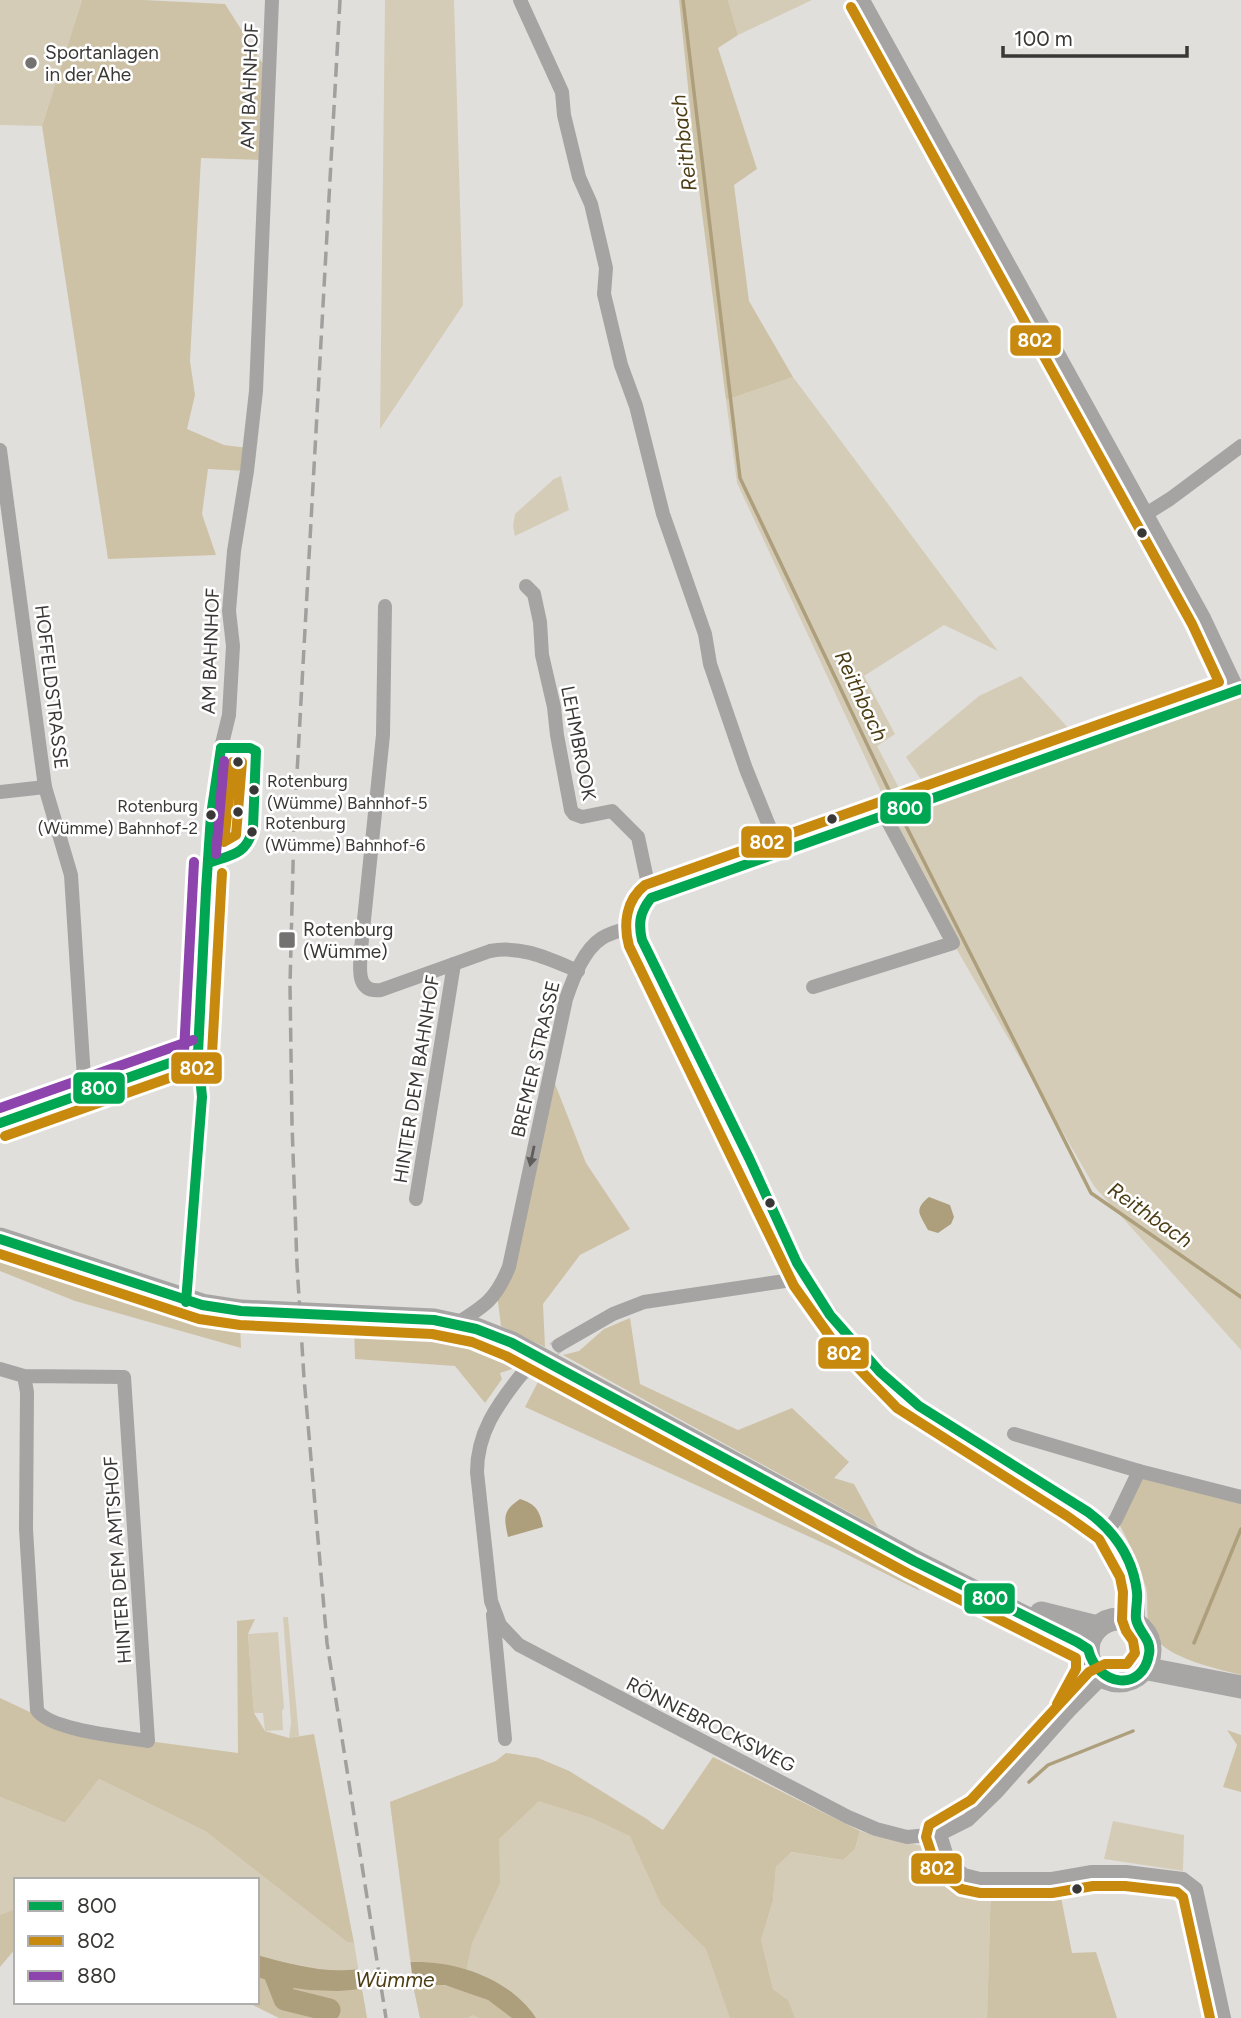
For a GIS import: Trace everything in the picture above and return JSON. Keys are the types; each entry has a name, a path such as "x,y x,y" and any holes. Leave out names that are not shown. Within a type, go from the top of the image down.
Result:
{"main road":[{"path":"0,1240 186,1302 224,1309 456,1324 496,1336 525,1349 559,1357 914,1561 995,1600 1095,1664 1115,1681 1129,1679 1146,1659 1146,1635 1138,1625 1128,1620 1106,1623 995,1600"},
{"path":"1095,1664 1091,1636 1106,1623"},
{"path":"1146,1659 1241,1686"}],"street":[{"name":"AM BAHNHOF","path":"186,1302 202,1097 198,1054 211,823 221,748 229,715 233,646 229,611 234,551 256,391 272,0"},
{"path":"520,0 562,92 564,115 579,177 591,204 606,268 604,293 621,365 636,406 663,514 705,634 710,664 741,756 780,853"},
{"path":"863,0 1204,618 1240,689 651,898 644,906 638,926 642,940 806,1278 846,1335 906,1397 1075,1504 1109,1529 1133,1572 1137,1591 1138,1625"},
{"path":"1146,514 1241,446"},
{"name":"HOFFELDSTRASSE","path":"0,450 6,533 45,787 71,875 85,1094"},
{"name":"LEHMBROOK","path":"526,586 534,594 540,622 542,655 554,707 571,810 582,817 612,811 638,836 651,898"},
{"name":"HINTER DEM BAHNHOF","path":"385,606 383,735 359,976 365,988 381,990 490,951 515,948 578,971"},
{"path":"0,792 45,787"},
{"path":"813,986 953,943 888,815"},
{"name":"BREMER STRASSE","path":"456,1324 489,1303 497,1294 509,1267 566,999 578,971 588,952 600,939 638,926"},
{"name":"HINTER DEM BAHNHOF","path":"415,1199 454,964"},
{"path":"0,1123 198,1054"},
{"path":"559,1357 613,1314 644,1302 806,1278"},
{"path":"0,1369 24,1376"},
{"name":"RÖNNEBROCKSWEG","path":"505,1739 477,1455 488,1422 521,1375"},
{"name":"HINTER DEM AMTSHOF","path":"24,1376 124,1377 148,1741 90,1732 47,1720 37,1710 26,1529 27,1392 24,1376"},
{"path":"1014,1434 1139,1471 1241,1497"},
{"path":"1109,1529 1139,1471"},
{"path":"1106,1623 1124,1612 1133,1572"},
{"name":"RÖNNEBROCKSWEG","path":"491,1601 500,1625 519,1645 876,1829 907,1837 940,1834 981,1810 1098,1682 1095,1664"},
{"path":"940,1834 949,1863 964,1875 980,1879 1052,1879 1092,1872 1126,1872 1183,1879 1196,1889 1224,2018"}],"shaded area":[{"name":"Sportanlagen in der Ahe","path":"0,0 82,0 42,126 0,125"},
{"path":"82,0 225,4 265,67 261,160 201,158 190,361 195,395 187,429 224,445 248,448 247,471 208,469 202,514 216,555 108,559 42,126"},
{"path":"385,0 454,0 463,305 380,429"},
{"path":"679,0 728,0 738,35 718,48 757,169 734,185 749,301 793,377 726,400 697,174"},
{"path":"728,0 812,0 738,35"},
{"path":"793,377 998,651 944,625 864,676 895,734 877,746 899,788 884,798 737,483 726,400"},
{"path":"561,476 569,510 515,536 515,514 554,479"},
{"path":"1021,676 1070,730 922,781 906,757 979,696"},
{"path":"1241,689 1241,1350 1094,1186 953,943 885,816"},
{"path":"550,1071 586,1163 630,1229 580,1255 543,1304 545,1347 501,1326 497,1294"},
{"path":"0,1253 180,1311 240,1325 241,1348 75,1301 0,1271"},
{"path":"630,1318 640,1384 738,1430 792,1408 849,1462 834,1478 854,1484 878,1528 563,1355 579,1351 604,1329"},
{"path":"354,1329 453,1343 507,1362 512,1369 500,1373 502,1379 485,1403 455,1366 355,1359"},
{"path":"540,1378 910,1577 920,1591 834,1548 525,1407"},
{"path":"1139,1471 1241,1497 1241,1675 1173,1653 1152,1633 1148,1620 1146,1588 1116,1519"},
{"path":"283,1617 288,1617 299,1736 289,1738 291,1723"},
{"path":"255,1619 248,1634 254,1713 265,1731 289,1738 314,1734 354,1943 347,1942 205,1831 99,1779 65,1823 0,1797 0,1698 47,1720 148,1741 238,1753 237,1621"},
{"path":"278,1632 284,1708 283,1730 265,1731 263,1713 254,1713 248,1634"},
{"path":"1227,1730 1241,1735 1241,1792 1223,1787 1237,1745"},
{"path":"506,1753 538,1758 569,1771 649,1820 769,1991 788,2000 773,1989 761,1940 773,1901 776,1867 790,1852 843,1860 855,1849 860,1831 933,1849 948,1873 991,1886 987,2018 420,2018 413,1985 390,1802 496,1761"},
{"path":"506,1753 538,1758 569,1771 663,1830 713,1757 860,1831 855,1849 843,1860 791,1852 776,1867 773,1901 761,1940 773,1989 788,2000 795,2018 730,2018 706,1949 661,1904 630,1836 592,1818 539,1801 499,1839 500,1883 472,1943 466,1971 432,1963 411,1962 390,1802 496,1761"},
{"path":"99,1779 205,1831 347,1942 354,1943 367,2018 279,2018 251,2004 259,2004 259,1878 14,1878 14,1946 0,1964 0,1797 65,1823"},
{"path":"1113,1821 1184,1835 1183,1871 1104,1859"},
{"path":"1058,1882 1072,1953 1096,1952 1117,2018 987,2018 991,1886"},
{"path":"14,1910 14,1950 0,1967 0,1915"},
{"path":"259,1978 294,1988 362,1990 367,2018 279,2018 251,2004 259,2004"},
{"path":"433,1984 476,1995 512,2018 479,2018 473,2015 467,2018 420,2018 413,1985"}],"water":[{"path":"929,1197 950,1205 954,1217 951,1224 938,1233 928,1230 919,1212 921,1205"},
{"path":"520,1499 536,1509 543,1527 508,1537 507,1511"},
{"name":"Wümme","path":"259,1955 325,1970 413,1962 448,1965 482,1975 498,1983 525,2004 536,2018 512,2018 488,2000 445,1985 338,1991 294,1988 259,1978"}],"pier":[{"path":"410,1959 414,1988 363,1993 358,1966"}],"waterway":[{"name":"Reithbach","path":"683,0 740,478 897,807"},
{"name":"Reithbach","path":"900,814 1091,1193 1241,1297"},
{"path":"1194,1643 1241,1529"},
{"path":"1029,1782 1048,1765 1133,1731"},
{"path":"276,1976 285,1999 329,2010"}],"tunnel":[{"path":"521,1375 559,1345"}],"railway":[{"path":"340,0 294,827 290,985 292,1124 304,1378 327,1643 386,2018"}],"transit line":[{"name":"802","path":"851,7 1192,624 1219,682 645,885 630,905 626,921 627,938 794,1286 836,1345 897,1408 1099,1539 1120,1577 1123,1592 1122,1620 1133,1641 1135,1653 1127,1664 1105,1664 1089,1672 971,1800 929,1825 926,1837 937,1870 961,1889 980,1893 1052,1893 1093,1886 1125,1886 1177,1892 1183,1897 1210,2018"},
{"name":"800","path":"0,1239 202,1305 241,1311 434,1320 476,1329 512,1343 914,1561 1077,1642 1088,1649 1093,1662 1110,1678 1130,1679 1138,1675 1145,1666 1149,1649 1137,1624 1135,1580 1121,1547 1106,1528 1088,1512 919,1406 880,1372 830,1315 797,1263 749,1158 642,940 640,923 644,908 651,898 1241,689"},
{"name":"800","path":"208,863 237,853 247,844 253,828 256,751 250,748 221,748"},
{"name":"800","path":"186,1302 202,1097 198,1053 206,890 211,815 221,748"},
{"name":"880","path":"216,854 224,761"},
{"name":"802","path":"233,762 242,762 236,835 224,842 233,762"},
{"name":"880","path":"184,1052 194,862"},
{"name":"802","path":"5,1136 203,1066 209,1061 212,1054 222,873"},
{"name":"880","path":"0,1108 193,1040"},
{"name":"800","path":"0,1123 198,1053"},
{"name":"802","path":"0,1254 199,1319 240,1325 432,1334 472,1342 506,1356 907,1573 1076,1658 1076,1669 1057,1704"}],"place":[{"name":"Sportanlagen in der Ahe","path":"31,63"},
{"name":"Rotenburg (Wümme) Bahnhof-5","path":"254,790"},
{"name":"Rotenburg (Wümme) Bahnhof-2","path":"211,815"},
{"name":"Rotenburg (Wümme) Bahnhof-6","path":"252,832"},
{"name":"Rotenburg (Wümme)","path":"287,940"}]}
